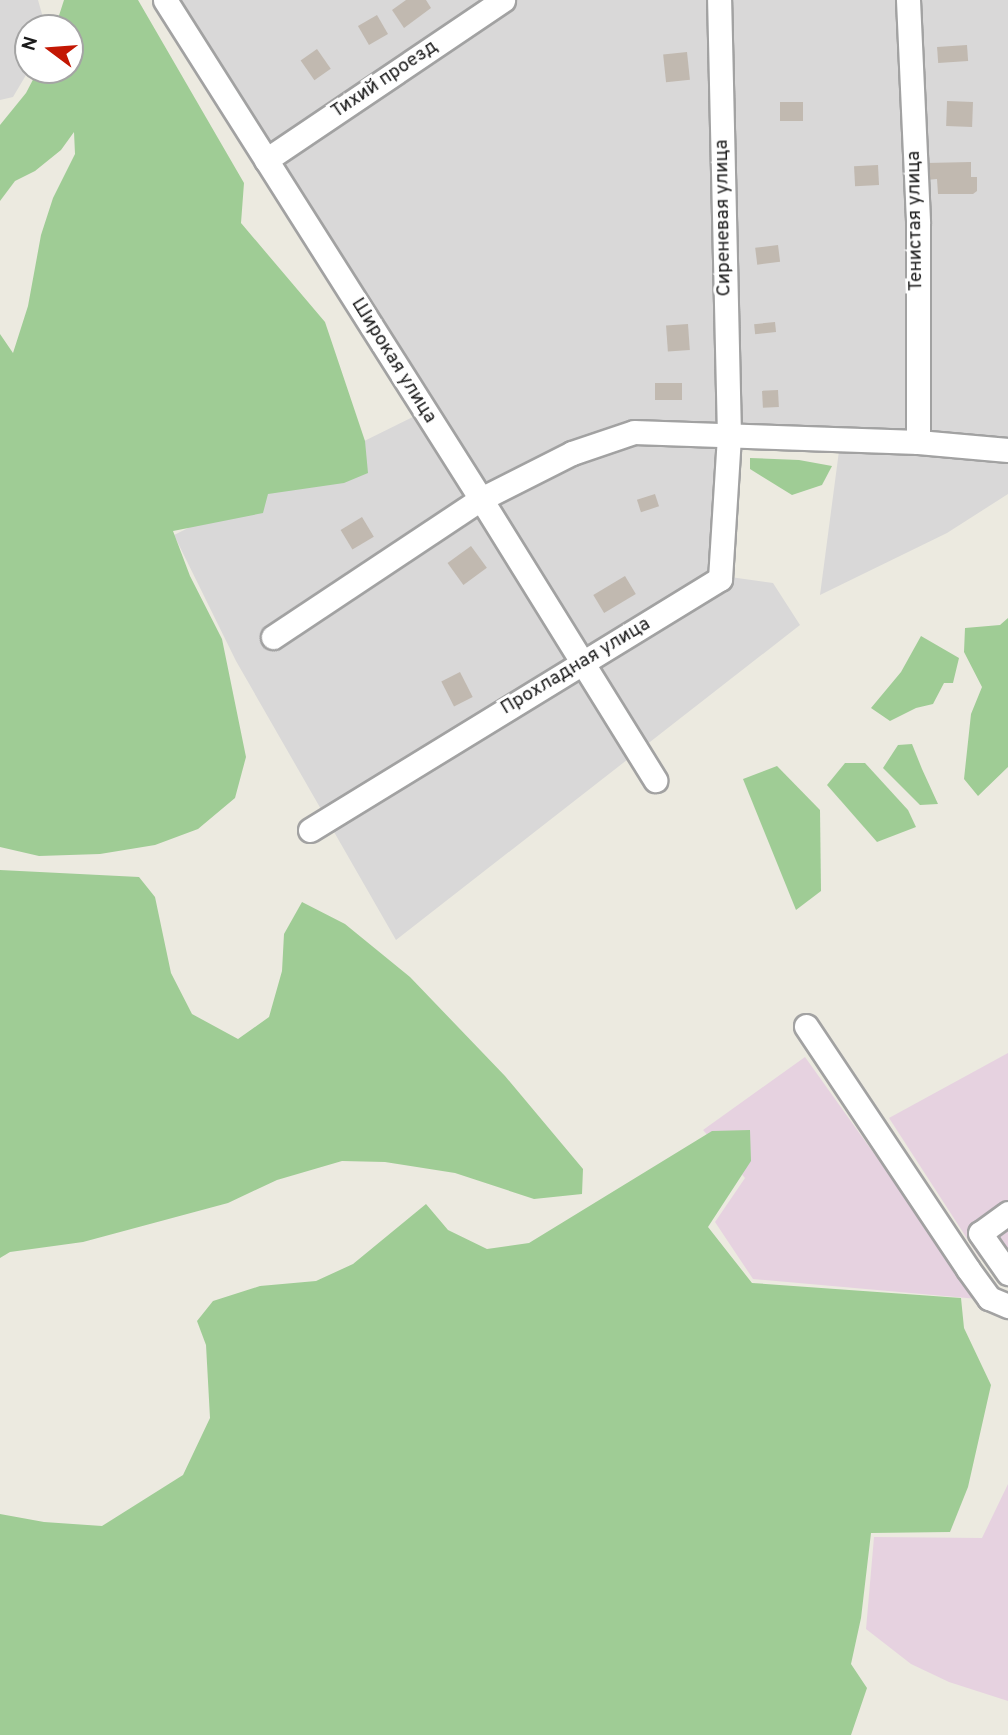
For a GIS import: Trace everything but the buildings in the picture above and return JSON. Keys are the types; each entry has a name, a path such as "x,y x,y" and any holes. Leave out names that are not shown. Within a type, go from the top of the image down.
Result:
{"street":[{"name":"Широкая улица","path":"165,0 655,779"},
{"name":"Тихий проезд","path":"266,160 503,0"},
{"name":"Сиреневая улица","path":"719,0 729,436"},
{"name":"Тенистая улица","path":"908,0 918,223 918,442"},
{"path":"273,636 481,499 572,453 634,432 918,442 1008,450"},
{"name":"Прохладная улица","path":"310,830 720,579 729,436"},
{"path":"807,1026 968,1269 989,1298 1008,1306"},
{"path":"1008,1213 980,1233 1008,1273"}],"shaded area":[{"path":"0,0 38,0 42,14 14,14 14,84 21,84 13,97 0,100"},
{"path":"179,0 1008,0 1008,494 947,533 820,595 839,451 737,445 730,577 773,583 800,625 396,940 236,661 174,535 433,407"},
{"path":"1008,1053 1008,1273 979,1257 889,1118"},
{"path":"805,1057 978,1299 753,1279 715,1222 745,1178 703,1130"},
{"path":"1008,1484 1008,1701 949,1682 911,1664 866,1629 874,1537 982,1538"}],"green space":[{"path":"64,0 138,0 244,183 241,223 325,322 365,441 368,473 344,483 268,494 263,513 173,531 190,576 222,639 246,757 235,798 198,829 155,845 100,854 39,856 0,847 0,334 13,353 28,306 41,235 53,198 75,154 74,132 61,150 35,171 15,181 0,201 0,125 31,84 84,84 84,14 60,14"},
{"path":"750,458 799,460 832,466 822,485 792,495 750,469"},
{"path":"1008,618 1008,767 978,796 964,779 971,714 982,687 964,652 965,628 1000,625"},
{"path":"921,636 959,658 953,683 944,683 933,704 916,708 890,721 871,708 901,672"},
{"path":"912,744 938,804 920,805 883,768 898,745"},
{"path":"845,763 865,763 908,810 916,827 877,842 827,785"},
{"path":"777,766 820,810 821,891 796,910 743,779"},
{"path":"0,870 139,877 155,897 171,973 192,1014 238,1039 269,1017 282,971 284,934 302,902 345,924 410,977 505,1076 583,1169 582,1194 534,1199 455,1173 385,1162 342,1161 277,1180 228,1203 83,1242 10,1252 0,1258"},
{"path":"750,1130 751,1161 708,1227 752,1283 961,1298 964,1328 991,1385 968,1487 950,1532 871,1533 861,1618 851,1664 867,1688 851,1735 0,1735 0,1514 44,1522 102,1526 183,1475 210,1418 206,1345 197,1321 213,1301 260,1286 316,1281 353,1264 426,1204 448,1230 487,1249 529,1243 712,1131"}]}
